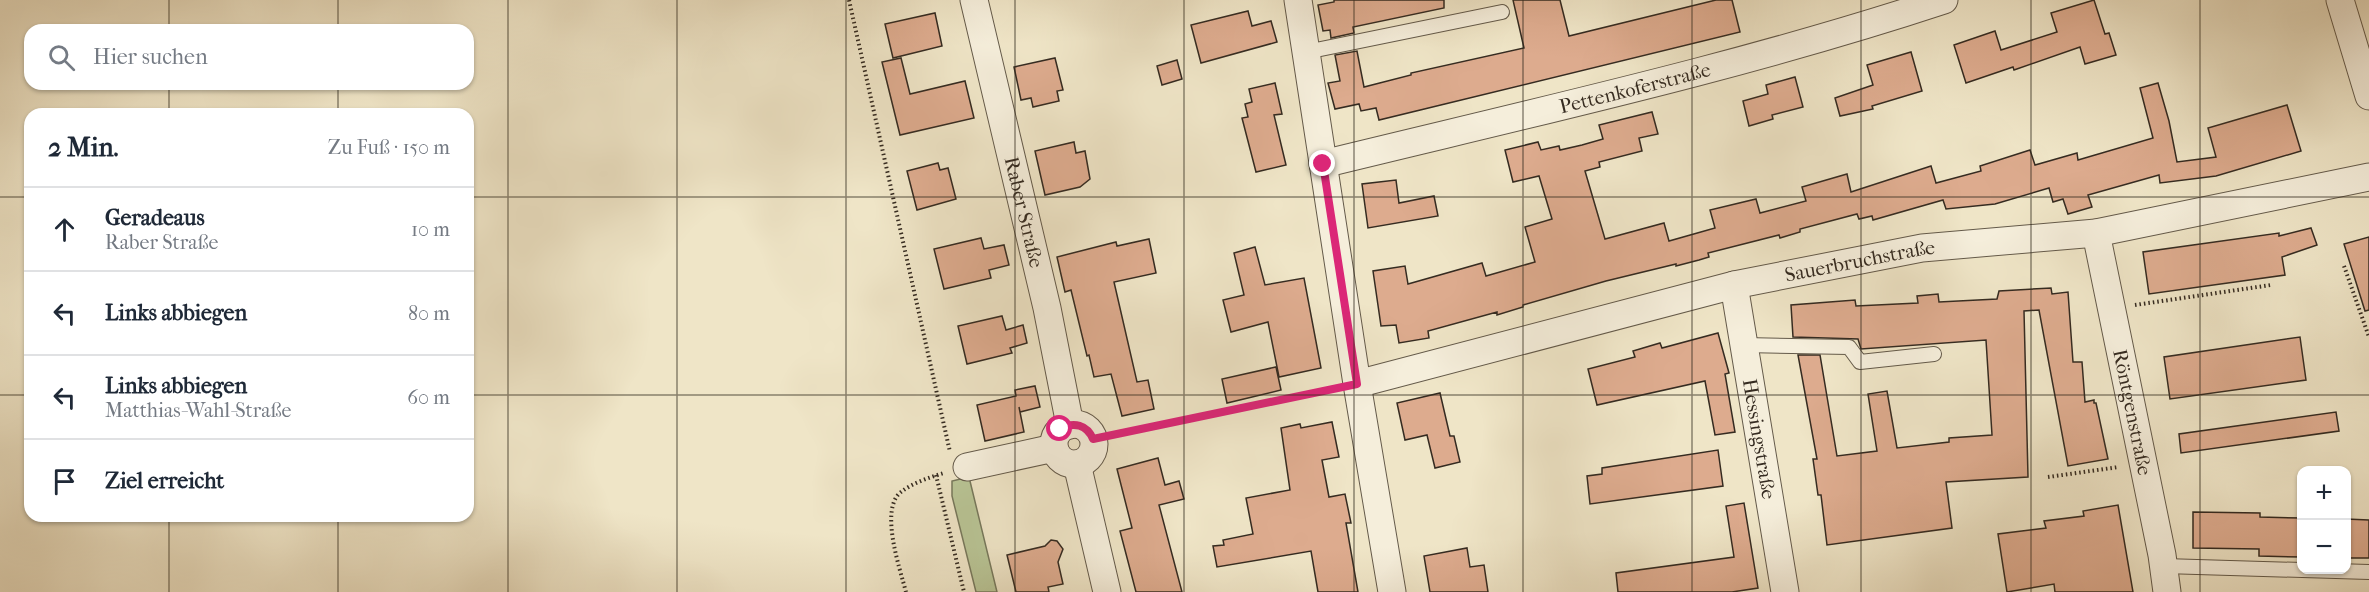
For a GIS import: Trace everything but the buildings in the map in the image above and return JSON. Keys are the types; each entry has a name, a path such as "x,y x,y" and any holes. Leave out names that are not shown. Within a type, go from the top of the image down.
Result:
{"street":[{"name":"Raber Straße","path":"974,0 1047,308 1071,425"},
{"path":"1298,0 1357,384 1392,592"},
{"name":"Pettenkoferstraße","path":"1323,164 1708,70 1848,32 1944,0"},
{"path":"2340,0 2369,96"},
{"name":"Sauerbruchstraße","path":"1357,384 1734,285 1922,248 2096,233 2369,177"},
{"name":"Röntgenstraße","path":"2096,233 2165,579"},
{"name":"Hessingstraße","path":"1734,285 1785,592"},
{"path":"1071,425 1085,428 1093,439 1093,450 1090,456 1086,461 1077,464 1067,464 1061,460 1054,448 1056,435 1060,429 1071,425"},
{"path":"960,469 1054,448"},
{"path":"1077,464 1107,592"}],"lane":[{"path":"1306,52 1502,12"},
{"path":"1744,345 1849,347 1860,362 1934,354"},
{"path":"2165,579 2369,572"}],"path":[{"path":"849,0 960,469 936,475 899,493 894,501 891,514 893,539 906,592"},
{"path":"2344,266 2369,337"},
{"path":"2111,309 2271,285"},
{"path":"1093,439 1357,384"},
{"path":"2048,477 2143,464"},
{"path":"936,475 964,592"}],"green space":[{"path":"969,477 997,592 976,592 952,496 952,481"}],"route":[{"path":"1060,429 1073,424 1079,425 1090,432 1093,439 1357,384 1323,164"}]}
